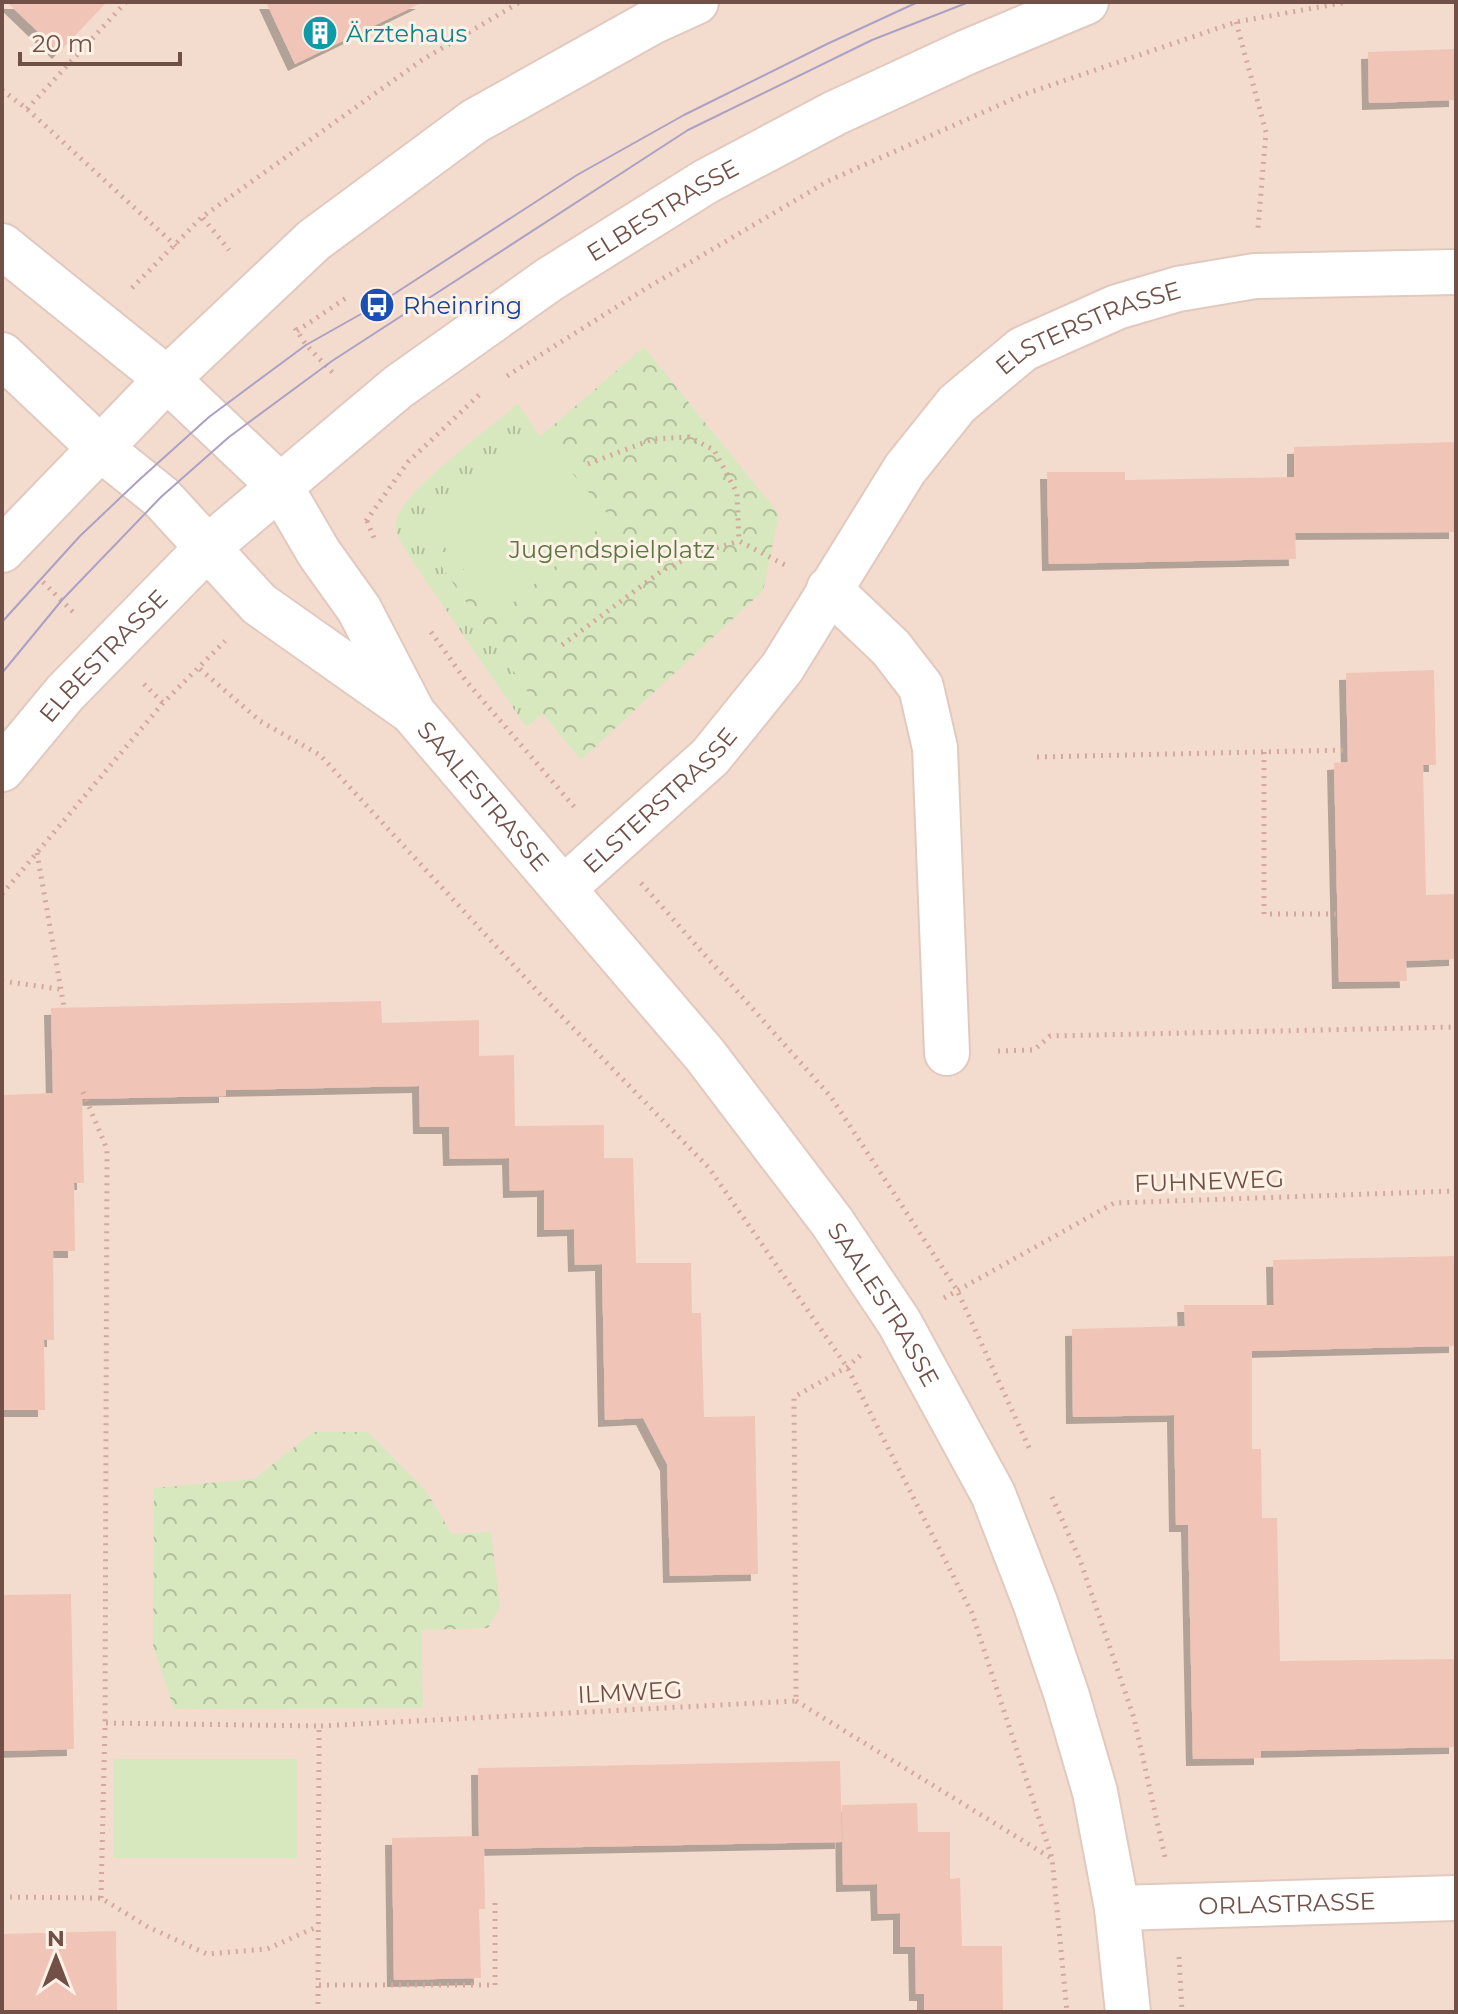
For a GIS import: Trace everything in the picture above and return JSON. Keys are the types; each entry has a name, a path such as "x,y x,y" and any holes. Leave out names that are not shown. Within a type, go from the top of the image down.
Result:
{"street":[{"path":"2,550 167,379 314,240 475,121 652,22 696,2"},
{"name":"ELBESTRASSE","path":"2,769 65,693 207,548 366,412 550,279 705,182 835,113 967,52 1086,2"},
{"path":"2,246 167,379 280,486"},
{"name":"ELSTERSTRASSE","path":"564,888 710,757 782,668 905,469 957,404 1023,349 1117,307 1178,289 1255,276 1456,272"},
{"path":"2,355 100,448 161,497 207,548"},
{"name":"SAALESTRASSE","path":"280,486 319,553 359,609 413,713 705,1055 832,1222 899,1322 993,1494 1067,1696 1095,1792 1117,1908 1128,2012"},
{"name":"SAALESTRASSE","path":"207,548 259,604 413,713"},
{"path":"829,589 891,648 921,687 935,748 947,1053"},
{"name":"ORLASTRASSE","path":"1117,1908 1456,1898"}],"path":[{"path":"27,109 126,2"},
{"path":"96,322 202,217 422,60 520,2"},
{"path":"498,381 645,289 828,181 1022,95 1236,22 1347,2"},
{"path":"1236,22 1266,132 1255,276"},
{"path":"2,90 27,109 176,246"},
{"path":"202,217 306,345 408,462"},
{"path":"297,331 346,298"},
{"path":"319,553 367,521 408,462 485,389"},
{"path":"588,464 653,439 689,437 714,450 737,493 739,541"},
{"path":"562,645 663,570 694,555 739,541 829,589"},
{"path":"2,894 163,703 200,669 259,604"},
{"path":"200,669 260,721 320,755 541,995 709,1168 847,1367 972,1613 1052,1858 1067,2012"},
{"path":"1037,757 1347,750"},
{"path":"1264,752 1264,914 1337,914"},
{"path":"36,852 64,1007"},
{"path":"2,981 59,989"},
{"path":"947,1053 1034,1050 1050,1036 1456,1027"},
{"path":"83,1092 107,1149 105,1723 101,1898"},
{"name":"FUHNEWEG","path":"899,1322 1114,1203 1456,1191"},
{"path":"899,1322 847,1367 794,1397 796,1701 1052,1858 1117,1908"},
{"name":"ILMWEG","path":"105,1723 319,1726 796,1701"},
{"path":"318,2012 319,1726"},
{"path":"2,1897 101,1898 148,1927 207,1954 267,1949 319,1926"},
{"path":"319,1985 495,1985 495,1898"}],"shaded area":[{"path":"2,2 1456,2 1456,2012 2,2012"}],"green space":[{"name":"Jugendspielplatz","path":"644,347 779,514 763,591 581,760 543,714 422,538"},
{"path":"518,404 539,435 422,538 543,714 526,727 407,553 396,527 397,518 416,491"},
{"path":"539,435 611,518 501,613 430,530"},
{"path":"313,1432 368,1432 426,1491 452,1534 491,1532 500,1607 488,1628 421,1630 423,1708 174,1709 153,1645 154,1488 254,1479"},
{"path":"114,1759 297,1759 297,1858 114,1858"}],"building":[{"path":"7,2 107,2 59,52"},
{"name":"Ärztehaus","path":"266,2 423,2 295,64"},
{"path":"1456,49 1456,100 1369,103 1368,52"},
{"path":"1456,442 1456,532 1295,533 1296,559 1049,564 1047,472 1125,472 1125,480 1294,477 1294,447"},
{"path":"1434,670 1436,765 1423,765 1426,895 1456,894 1456,959 1406,961 1407,981 1339,982 1334,763 1348,762 1346,673"},
{"path":"381,1001 382,1023 479,1020 479,1056 514,1055 515,1126 604,1125 604,1158 633,1158 636,1263 691,1263 692,1313 701,1313 704,1417 755,1416 758,1574 670,1576 667,1464 643,1418 605,1420 602,1264 575,1265 574,1229 544,1230 544,1190 510,1191 509,1158 450,1159 449,1127 420,1127 419,1086 226,1090 226,1096 82,1099 84,1183 74,1183 75,1251 53,1251 54,1340 44,1340 45,1410 2,1410 2,1095 53,1093 51,1008"},
{"path":"1456,1256 1456,1346 1252,1351 1252,1449 1261,1449 1262,1518 1277,1518 1280,1661 1456,1659 1456,1747 1261,1751 1261,1758 1193,1759 1188,1525 1176,1525 1174,1415 1073,1417 1072,1329 1185,1326 1184,1305 1274,1305 1273,1260"},
{"path":"71,1594 74,1749 2,1751 2,1595"},
{"path":"840,1761 842,1842 484,1849 485,1909 479,1909 481,1978 394,1980 392,1838 479,1836 478,1768"},
{"path":"917,1803 918,1832 950,1832 950,1879 960,1878 962,1946 1002,1946 1003,2012 924,2012 924,1994 916,1994 915,1947 900,1947 900,1913 878,1914 877,1884 843,1885 842,1805"},
{"path":"116,1931 117,2012 2,2012 2,1934"}],"tram line":[{"path":"2,622 80,536 139,480 209,417 306,345 377,305 577,175 684,115 918,2"},
{"path":"2,673 62,600 161,497 229,437 332,361 688,130 872,40 969,2"}],"place":[{"name":"Ärztehaus","path":"320,33"},
{"name":"Rheinring","path":"377,305"}]}
